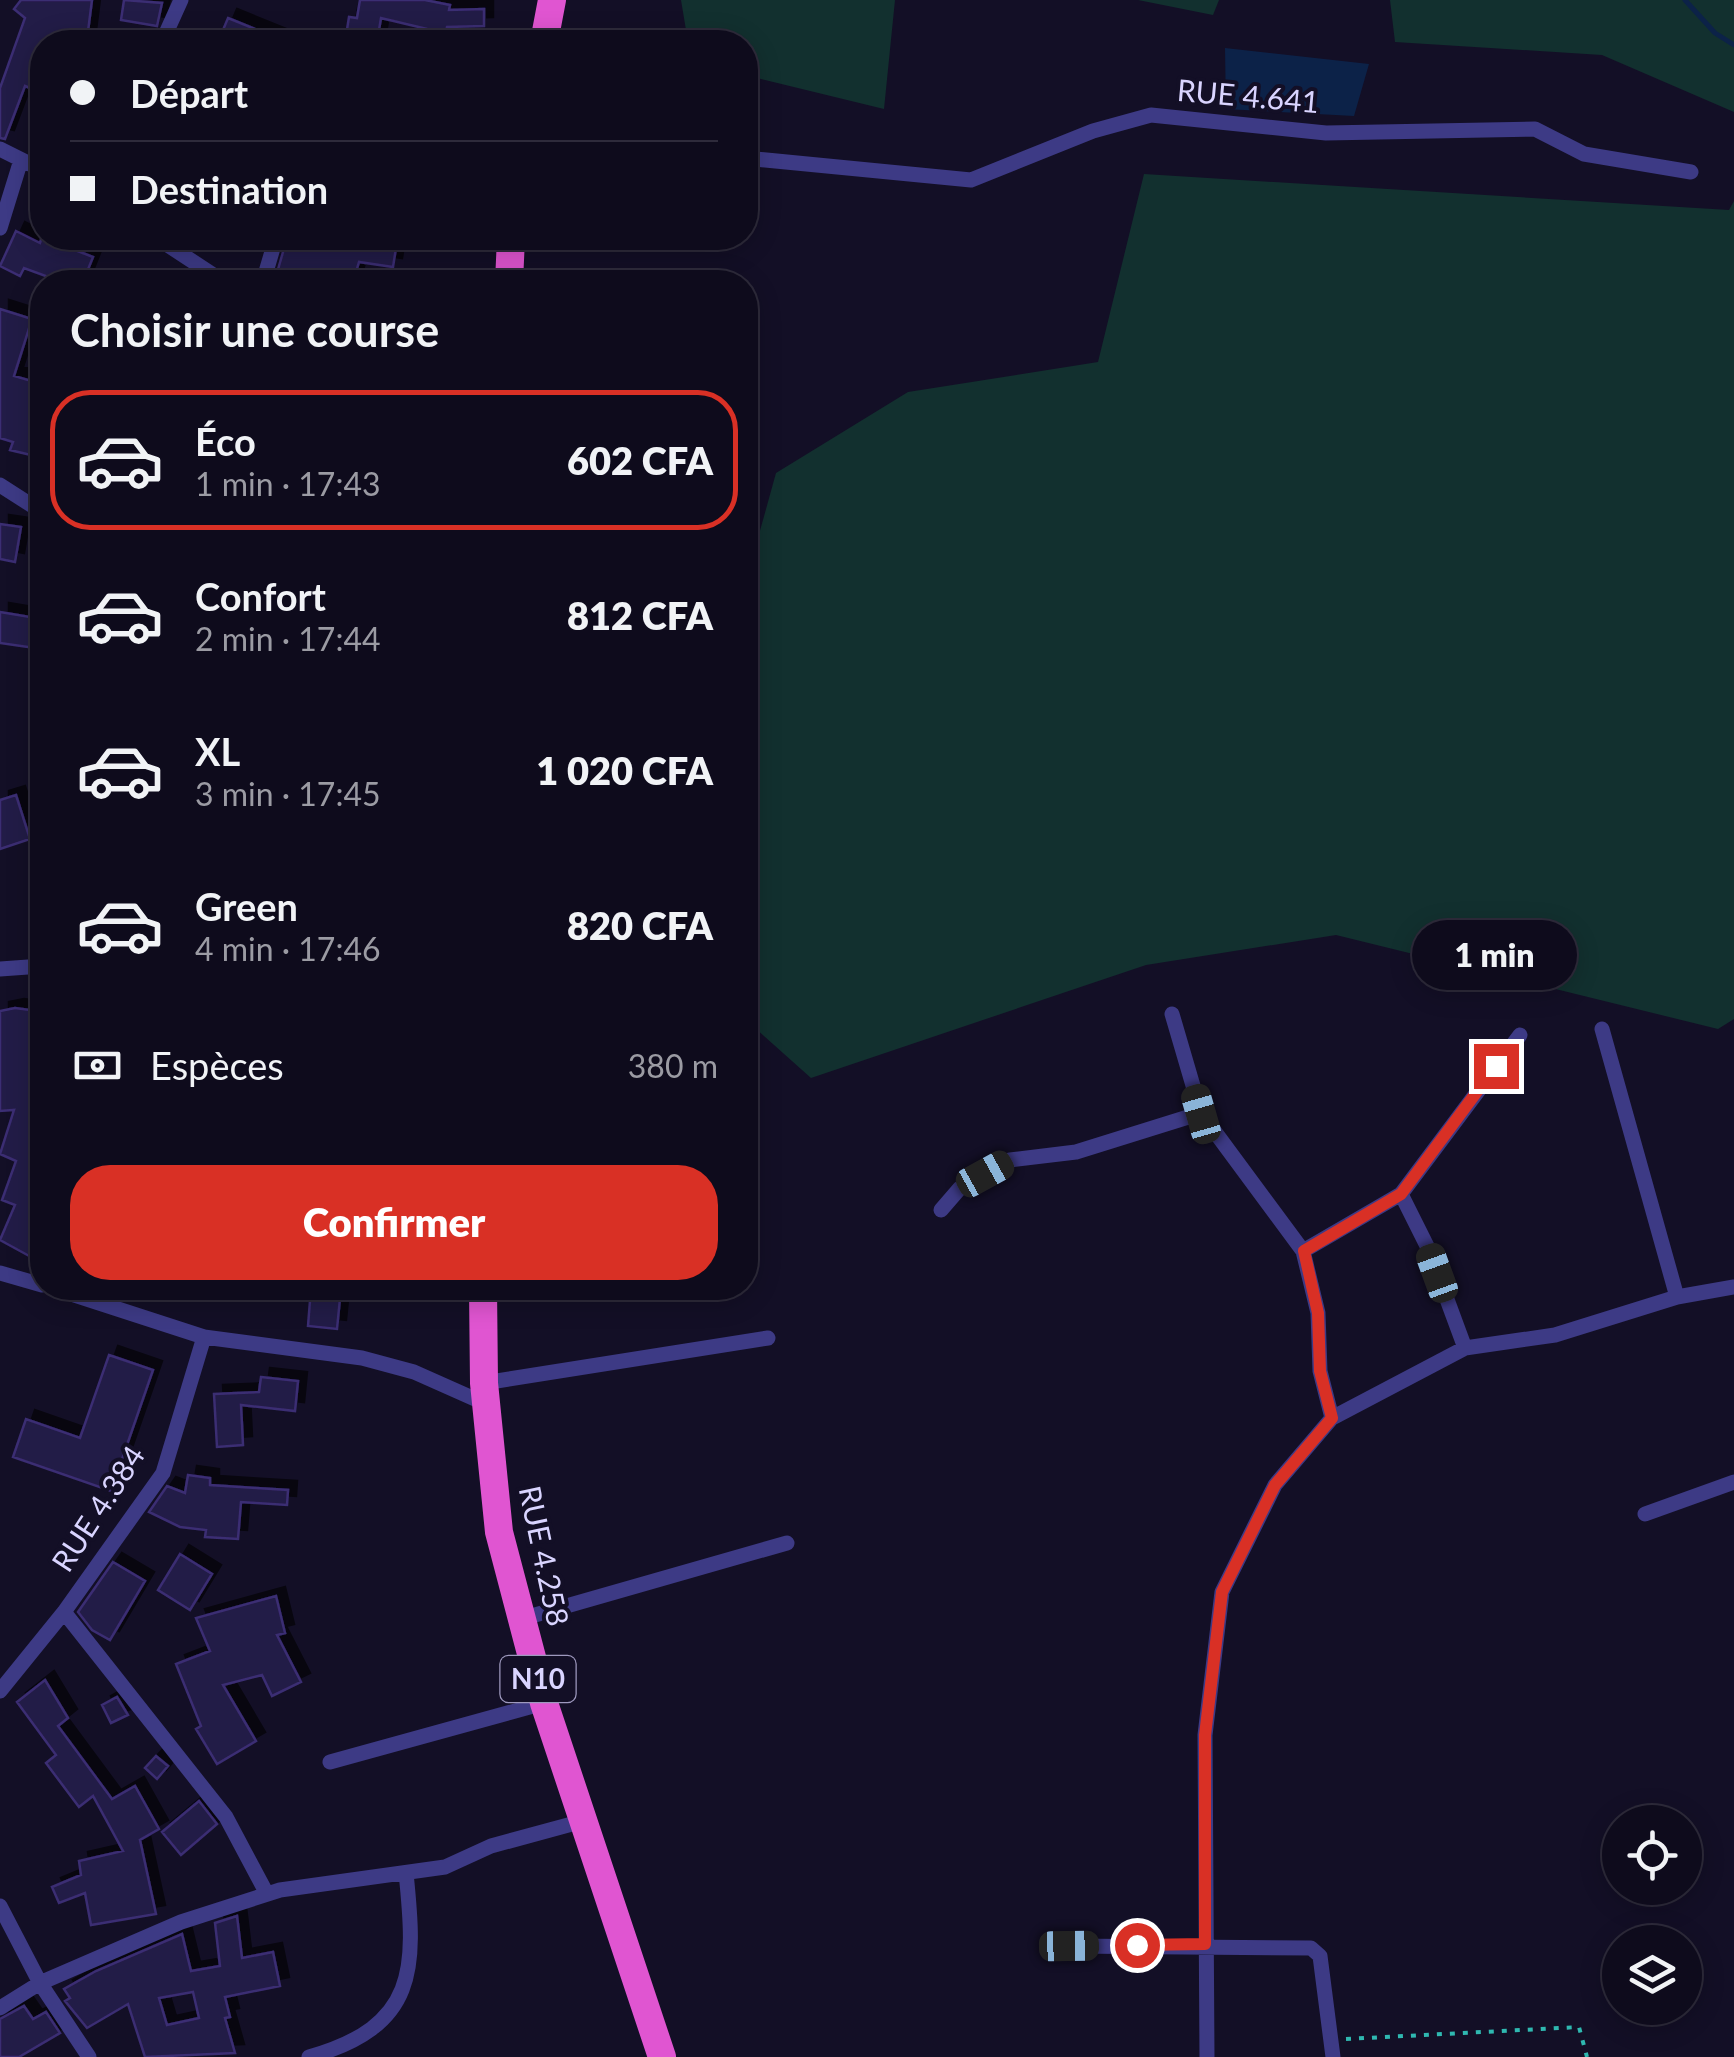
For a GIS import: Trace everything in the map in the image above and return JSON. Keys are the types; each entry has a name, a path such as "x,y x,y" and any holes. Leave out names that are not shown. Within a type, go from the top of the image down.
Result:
{"highway":[{"path":"546,30 552,0"},
{"name":"RUE 4.258","path":"484,1300 485,1394 499,1532 544,1703 662,2057"}],"street":[{"path":"167,30 180,0"},
{"name":"RUE 4.641","path":"758,159 971,180 1093,132 1151,115 1326,133 1535,129 1584,154 1691,172"},
{"path":"0,150 30,164"},
{"path":"0,228 21,160"},
{"path":"175,250 206,270"},
{"path":"0,485 30,504"},
{"path":"0,969 30,967"},
{"path":"1172,1014 1201,1114 1304,1251 1318,1313 1322,1384 1332,1418"},
{"path":"1602,1029 1677,1297"},
{"path":"1304,1251 1401,1194 1520,1035"},
{"path":"941,1210 960,1188 1010,1160 1076,1152 1201,1114"},
{"path":"1401,1194 1428,1248 1464,1348"},
{"path":"0,1273 30,1282"},
{"path":"1207,2057 1205,1735 1222,1592 1275,1485 1332,1418 1464,1348 1555,1334 1677,1297 1734,1287"},
{"path":"123,1300 204,1338 362,1358 485,1394 768,1338"},
{"name":"RUE 4.384","path":"0,1691 64,1612 163,1473 204,1338"},
{"path":"1645,1514 1734,1482"},
{"path":"521,1619 787,1543"},
{"path":"64,1612 226,1817 268,1894"},
{"path":"330,1762 544,1703"},
{"path":"0,2008 40,1983 181,1922 268,1894 445,1867 490,1846 583,1821"},
{"path":"310,2057 362,2035 384,2017 410,1979 414,1947 406,1873"},
{"path":"0,1906 40,1983 89,2057"},
{"path":"1069,1946 1205,1944 1317,1952 1332,2048"}],"path":[{"path":"1332,2048 1579,2027 1587,2057"}],"green space":[{"path":"681,0 895,0 884,109 758,78 758,30 686,30"},
{"path":"1138,0 1219,0 1213,15"},
{"path":"1390,0 1734,0 1734,112 1602,55 1395,42"},
{"path":"1144,174 1729,210 1734,201 1734,1019 1718,1029 1336,935 1146,965 811,1078 758,1031 758,538 776,473 908,392 1098,362"}],"water":[{"path":"1225,48 1369,64 1354,116 1226,109"}],"building":[{"path":"21,0 92,0 88,30 30,30 30,88 25,86 5,139 0,138 0,88 25,18 14,9"},
{"path":"124,0 162,3 157,26 121,20"},
{"path":"360,0 425,0 450,5 449,10 484,9 484,26 447,30 427,30 381,18 379,30 347,30 349,17 357,18"},
{"path":"228,18 258,30 223,30"},
{"path":"16,231 30,238 30,250 75,250 93,257 88,270 24,268 20,276 0,266"},
{"path":"284,250 396,250 393,267 359,262 357,270 278,270"},
{"path":"0,309 30,318 14,376 30,381 30,455 10,450 13,442 0,438"},
{"path":"0,524 21,527 15,562 0,559"},
{"path":"0,612 30,617 30,647 0,643"},
{"path":"16,795 30,839 0,849 0,800"},
{"path":"30,1010 30,1256 0,1240 15,1205 2,1200 16,1161 0,1154 14,1110 0,1111 0,1011"},
{"path":"310,1300 340,1300 337,1329 308,1326"},
{"path":"109,1355 153,1370 111,1491 13,1457 26,1419 80,1438"},
{"path":"261,1377 298,1381 295,1411 241,1405 243,1445 217,1447 214,1394 259,1392"},
{"path":"188,1475 210,1478 210,1485 288,1490 287,1505 241,1502 238,1539 205,1537 206,1530 180,1527 149,1512 167,1486 185,1493"},
{"path":"180,1554 212,1574 190,1610 158,1590"},
{"path":"113,1562 145,1581 110,1640 92,1630 78,1612"},
{"path":"276,1596 285,1633 277,1635 301,1682 272,1696 262,1675 223,1685 256,1741 217,1764 196,1729 201,1726 176,1664 210,1651 196,1618"},
{"path":"45,1680 68,1718 58,1726 112,1799 135,1786 159,1829 140,1840 156,1914 91,1925 85,1893 59,1903 52,1887 81,1875 79,1861 123,1851 93,1796 79,1807 46,1763 56,1755 17,1702"},
{"path":"117,1697 128,1715 111,1723 102,1705"},
{"path":"156,1756 168,1766 157,1779 145,1768"},
{"path":"199,1801 217,1824 181,1855 162,1832"},
{"path":"237,1916 242,1958 273,1952 280,1986 225,1997 230,2017 225,2018 235,2053 145,2057 128,2004 87,2028 65,2001 70,1998 64,1989 182,1934 191,1971 220,1966 215,1923","holes":["193,1992 199,2018 167,2025 159,1998"]},
{"path":"24,2006 33,2019 46,2012 60,2033 19,2057 0,2057 0,2019"}],"waterway":[{"path":"1685,0 1715,33 1734,45"}],"route":[{"path":"1137,1945 1205,1944 1205,1735 1222,1592 1275,1485 1332,1418 1324,1396 1318,1313 1304,1251 1401,1194 1496,1066"}]}
